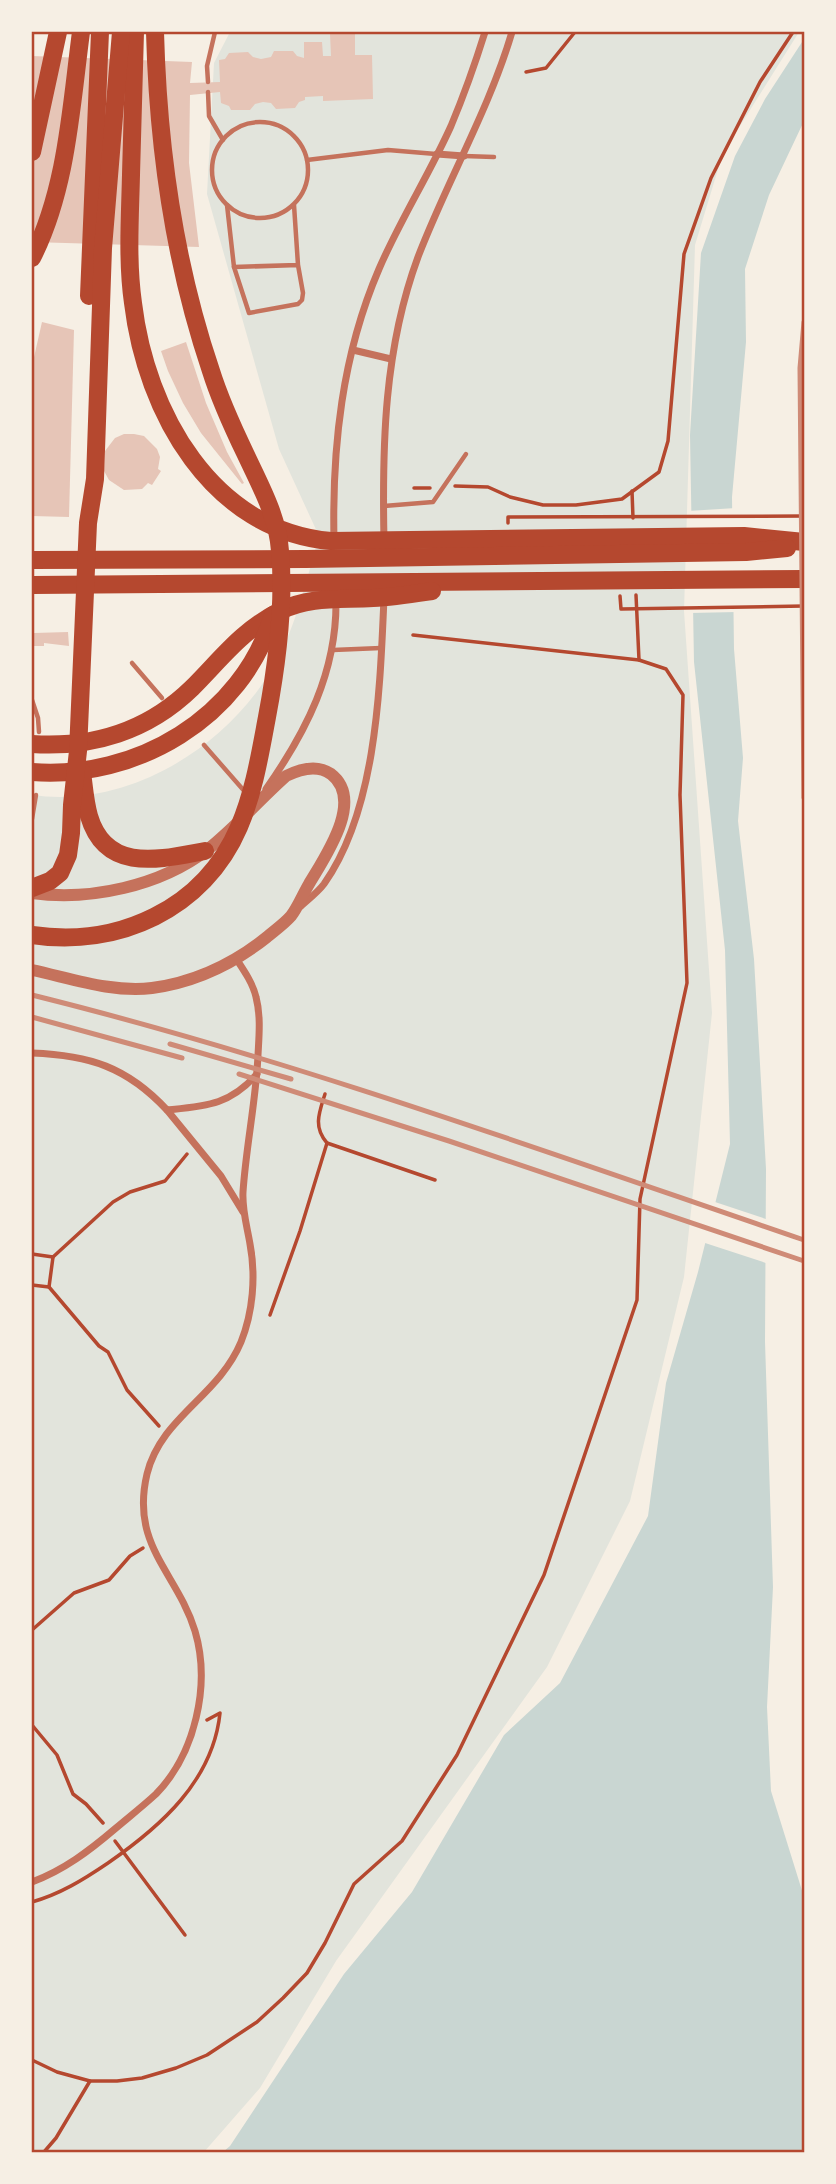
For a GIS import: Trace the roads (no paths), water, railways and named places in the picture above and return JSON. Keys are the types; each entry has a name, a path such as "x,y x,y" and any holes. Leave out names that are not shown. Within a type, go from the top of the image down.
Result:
{"highway":[{"path":"32,152 58,32"},
{"path":"32,258 45,228 60,179 81,32"},
{"path":"32,891 60,873 65,864 70,846 78,751 88,523 83,480 94,314 100,32"},
{"path":"94,314 103,248 121,32"},
{"path":"135,32 129,253 138,334 153,383 174,429 201,471 231,502 285,533 331,541 744,536 804,544"},
{"path":"32,935 57,939 89,938 138,925 178,902 209,874 234,839 251,791 267,714 270,647 281,570 278,535 266,499 223,404 202,345 187,285 165,165 155,32"},
{"path":"32,559 292,559 719,552 804,544"},
{"path":"32,585 804,579"},
{"path":"35,738 62,745 87,742 111,737 141,725 180,700 243,634 294,605 318,599 374,598 504,583"},
{"path":"32,772 71,773 98,768 138,757 174,739 208,715 270,647"},
{"path":"78,751 89,815 95,830 107,845 131,859 146,861 205,851"}],"street":[{"path":"335,565 334,491 337,438 341,400 353,350 379,270 463,97 485,32"},
{"path":"32,970 107,986 140,989 170,985 206,975 237,960 291,916 323,886 346,846 360,806 371,745 382,648 385,414 391,359 405,297 417,260 464,156 512,32"},
{"path":"437,154 464,156"},
{"path":"353,350 391,359"},
{"path":"256,804 307,722 327,675 333,650 336,614 335,577"},
{"path":"32,891 70,895 128,886 178,868 205,851 233,828 286,776 305,769 323,770 338,782 342,789 344,809 337,832 291,916"},
{"path":"32,1882 68,1866 85,1854 156,1794 178,1765 194,1727 201,1672 195,1632 180,1598 150,1544 144,1513 148,1473 158,1448 177,1420 222,1376 241,1342 249,1316 253,1287 251,1246 243,1212 243,1192 257,1073 258,1007 251,984 237,960"},
{"path":"32,1053 73,1056 109,1066 139,1083 167,1110 221,1176 243,1212"},
{"path":"167,1110 221,1102 246,1086 257,1073"}],"lane":[{"path":"208,82 206,66 215,32"},
{"path":"208,92 209,116 223,140"},
{"path":"254,122 270,122 284,128 296,138 307,160 307,180 303,193 294,205 282,213 260,217 239,213 227,204 218,192 213,177 213,162 223,140 240,126 254,122"},
{"path":"307,160 388,150 437,154"},
{"path":"464,156 494,157"},
{"path":"227,204 234,267 249,313 298,304 302,300 294,205"},
{"path":"234,267 298,265"},
{"path":"383,506 432,502 466,454"},
{"path":"333,650 382,648"},
{"path":"132,663 162,698"},
{"path":"32,700 38,718 35,738"},
{"path":"204,745 256,804"},
{"path":"32,819 36,795"}],"railway":[{"path":"804,322 800,368 804,798"},
{"path":"32,995 227,1048 324,1078 804,1240"},
{"path":"32,1017 182,1058"},
{"path":"170,1044 291,1079"},
{"path":"239,1074 449,1141 804,1261"}]}
